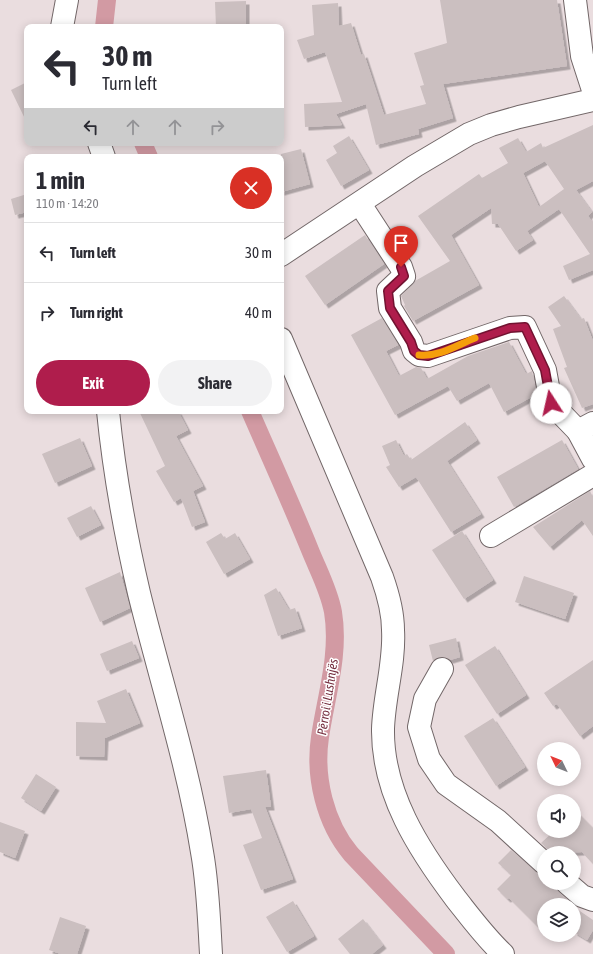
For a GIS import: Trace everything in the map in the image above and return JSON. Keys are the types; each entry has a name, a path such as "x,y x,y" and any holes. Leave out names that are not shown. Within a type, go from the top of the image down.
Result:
{"street":[{"path":"63,24 67,0"},
{"path":"575,0 582,56 593,90"},
{"path":"284,253 360,204 415,166 469,134 491,125 519,117 593,100"},
{"path":"360,204 401,267 404,276 388,291 390,308 411,342 414,351 419,355 428,356 510,328 525,327 545,370 551,403 585,427 593,459"},
{"path":"284,346 382,576 389,599 394,631 383,728 386,761 394,793 428,860 485,936 503,954"},
{"path":"108,414 117,488 139,593 182,757 202,851 207,886 211,954"},
{"path":"491,536 593,475"},
{"path":"442,669 426,699 419,728 429,759 446,784 498,821 537,857"},
{"path":"575,890 582,896 593,900"}],"building":[{"path":"440,0 557,0 567,66 443,84 453,118 418,129 419,134 376,145 366,104 336,114 342,125 305,127 304,104 342,102 325,52 304,59 297,40 314,35 312,5 338,3 339,26 351,23 361,55 364,54 384,115 426,104 420,86 424,85 414,53 447,43"},
{"path":"246,1 246,24 216,24 215,2"},
{"path":"24,84 24,117 11,90"},
{"path":"593,125 593,181 576,190 592,212 588,216 593,223 593,270 569,280 563,266 590,254 559,209 527,231 533,240 516,251 498,224 492,224 491,208 451,235 479,285 413,321 404,306 405,305 401,296 415,281 450,261 418,216 479,174 482,178 508,163 499,148 518,138 526,152 541,143 543,148","holes":["545,161 564,189 539,207 523,173"]},
{"path":"349,136 369,170 341,186 326,160 337,153 333,146"},
{"path":"301,149 310,184 284,191 284,154 281,154"},
{"path":"24,195 24,213 15,215 11,199"},
{"path":"365,235 384,264 325,305 305,276"},
{"path":"564,296 581,319 584,318 593,341 593,404 582,408 564,368 567,367 553,329 561,326 548,307"},
{"path":"382,318 398,345 386,351 399,376 416,367 421,368 427,379 468,356 509,342 526,374 532,371 537,394 504,412 489,383 457,401 448,386 395,415 351,335"},
{"path":"140,414 180,414 188,430 176,436 203,486 193,491 205,522 192,527 181,498 174,502 156,471 165,466"},
{"path":"465,422 477,440 447,461 481,514 451,532 416,477 399,487 386,467 390,465 382,446 396,440 404,456 407,454 411,460"},
{"path":"80,438 92,466 55,483 42,454"},
{"path":"562,440 578,469 514,507 497,477"},
{"path":"590,491 593,497 593,536 582,520 550,547 533,527"},
{"path":"91,506 101,525 77,537 67,518"},
{"path":"462,531 493,580 464,599 432,550"},
{"path":"221,533 225,539 235,533 250,559 224,574 206,542"},
{"path":"120,572 130,608 100,622 85,588"},
{"path":"524,576 574,593 565,619 515,602"},
{"path":"276,588 289,610 295,608 302,628 278,636 264,595"},
{"path":"456,638 460,657 450,660 442,657 433,661 429,645"},
{"path":"132,641 139,658 107,671 100,654"},
{"path":"495,646 526,695 497,714 465,665"},
{"path":"593,660 593,726 580,736 557,704 553,706 544,693"},
{"path":"126,689 140,723 105,738 104,757 76,756 76,722 106,723 97,701"},
{"path":"493,718 525,767 496,786 464,736"},
{"path":"266,770 271,807 265,807 293,879 261,890 243,845 262,838 251,809 229,813 223,776"},
{"path":"36,774 56,787 41,811 21,798"},
{"path":"581,816 593,828 593,864 581,852 581,846 544,846 541,843 546,838 581,838"},
{"path":"0,822 25,831 15,858 0,852"},
{"path":"511,850 537,872 537,890 557,890 565,898 537,898 537,926 509,898 507,899 497,889 511,875 498,863"},
{"path":"293,901 314,936 287,952 266,917"},
{"path":"581,912 593,920 593,930 587,940 581,936"},
{"path":"60,917 86,926 77,954 61,954 49,950"},
{"path":"363,919 383,945 372,954 350,954 338,939"}],"waterway":[{"name":"Përroi i Lushnjës","path":"104,24 107,0"},
{"name":"Përroi i Lushnjës","path":"144,146 148,154"},
{"name":"Përroi i Lushnjës","path":"251,414 323,580 333,612 335,628 334,659 320,737 319,752 320,783 328,814 342,842 351,854 446,954"}],"slow traffic":[{"path":"419,355 428,356 450,350 475,338"}],"route":[{"path":"401,267 404,276 388,291 390,308 411,342 414,351 419,355 428,356 450,350 474,338 486,337 510,328 525,327 545,370 551,403"}]}
